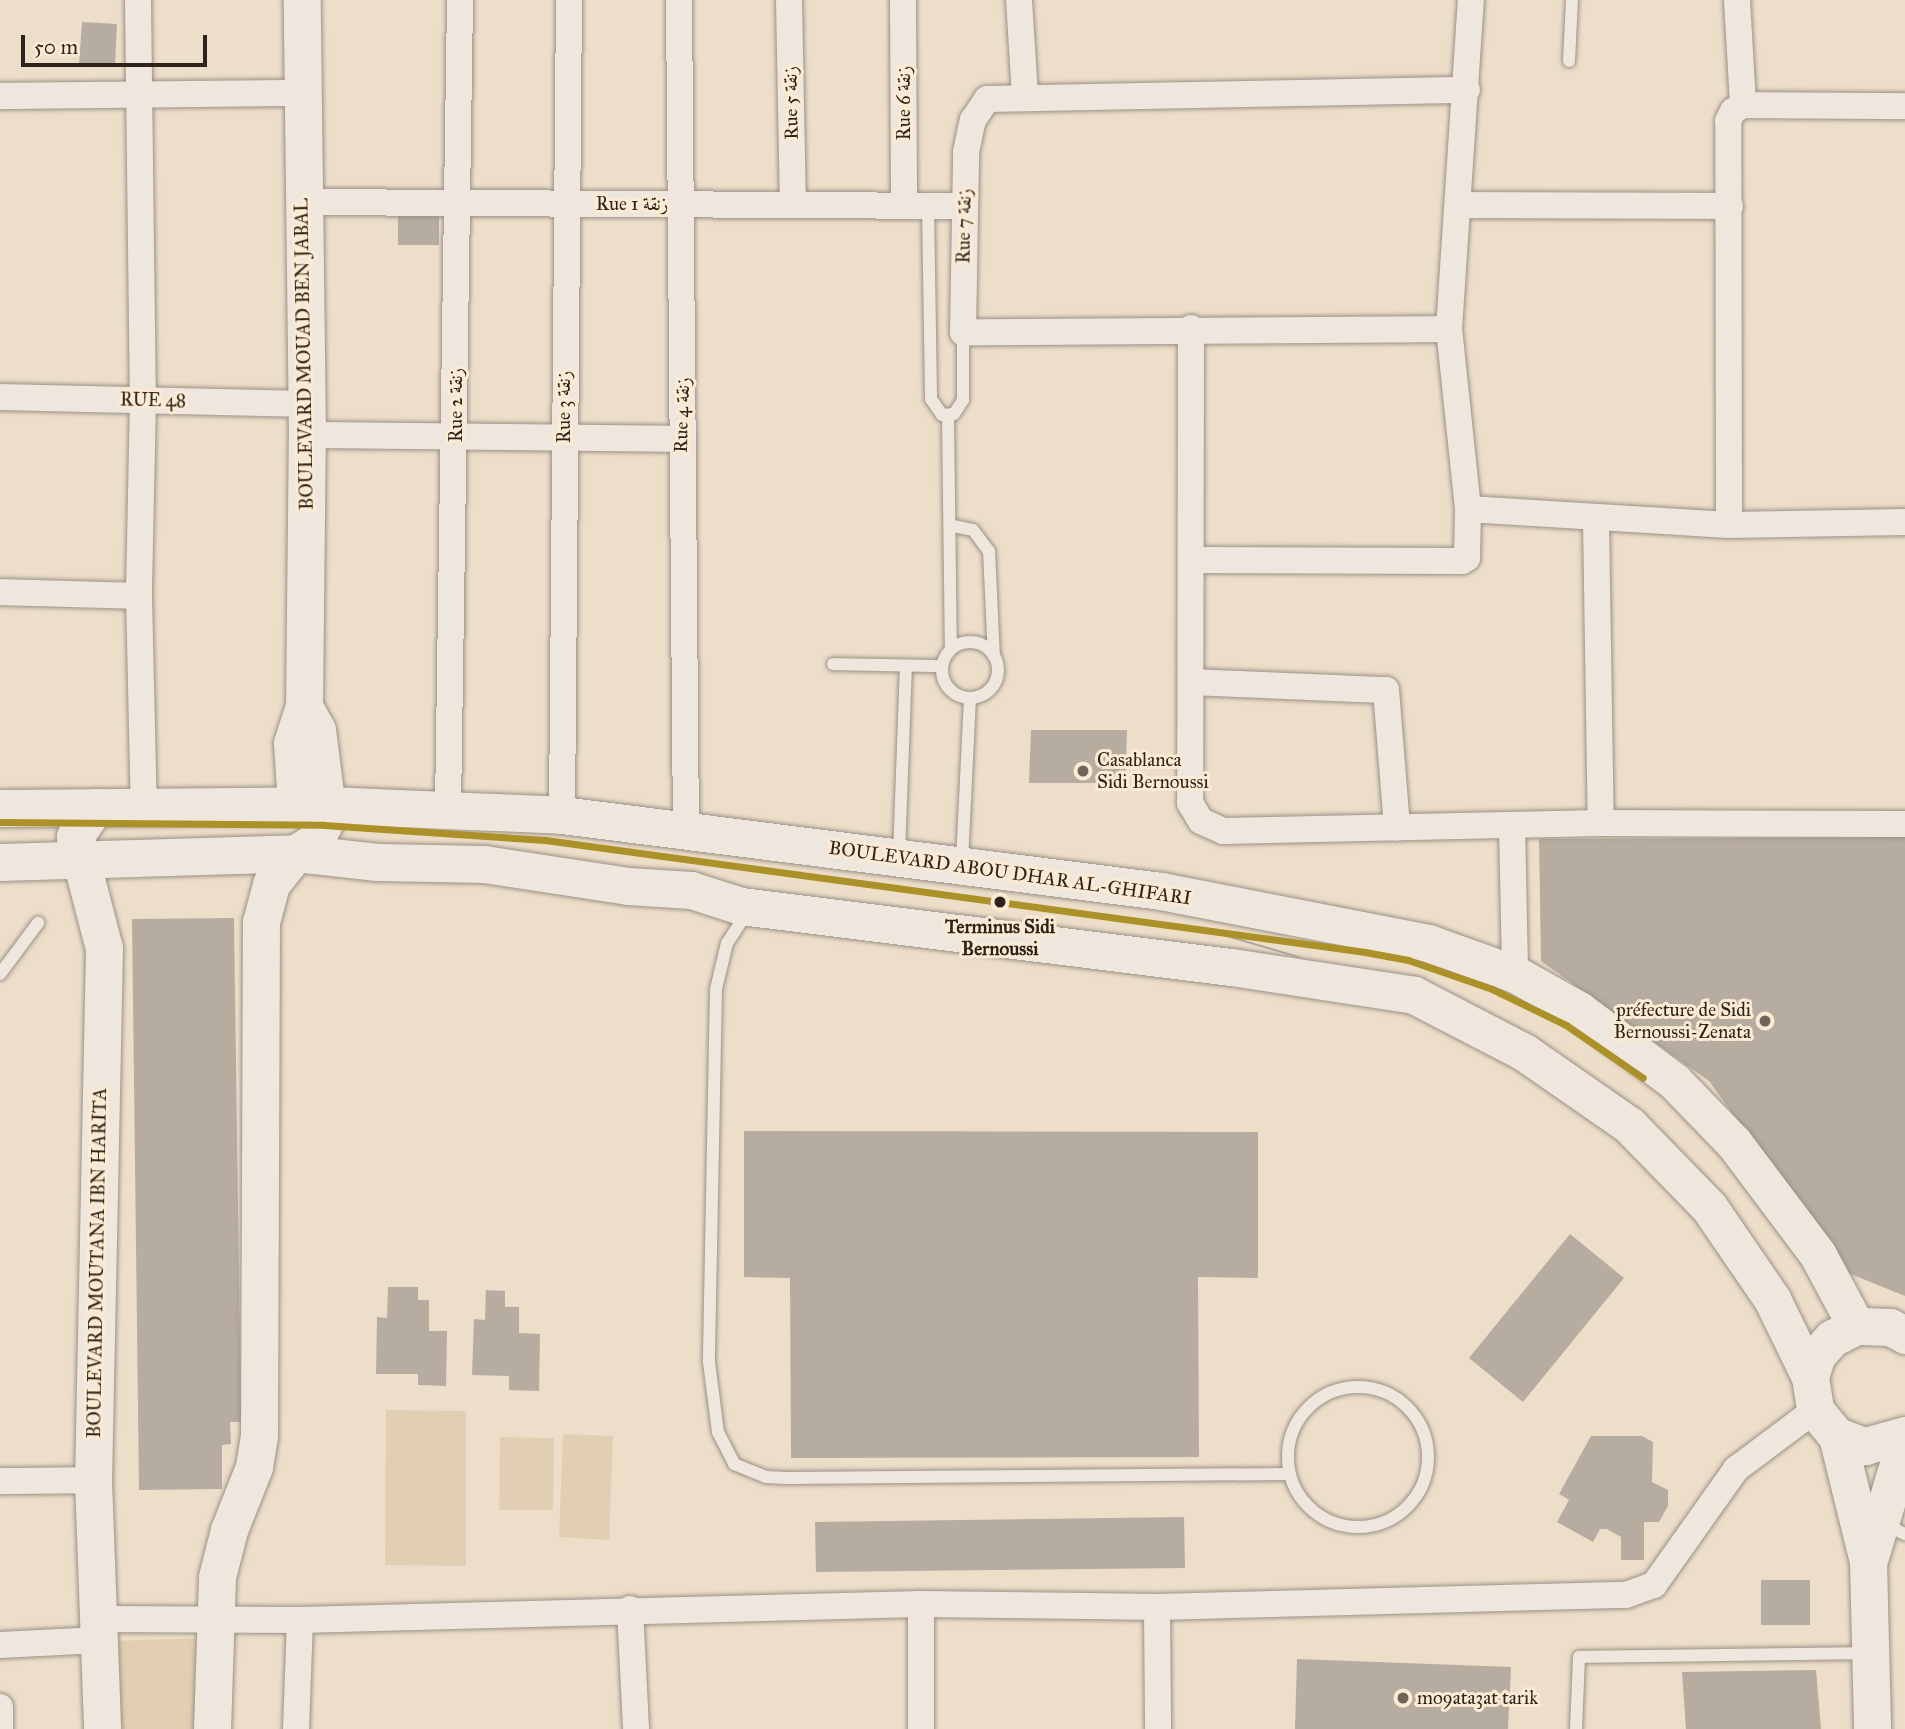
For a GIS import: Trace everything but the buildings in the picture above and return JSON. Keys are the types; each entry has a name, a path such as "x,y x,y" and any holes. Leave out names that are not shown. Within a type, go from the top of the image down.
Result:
{"street":[{"path":"138,0 143,399 139,596 144,808"},
{"name":"BOULEVARD MOUAD BEN JABAL","path":"302,0 300,93 306,419 304,707 292,743 312,806"},
{"name":"Rue 2 زنقة","path":"448,809 456,435 460,0"},
{"name":"Rue 3 زنقة","path":"562,815 569,0"},
{"name":"Rue 4 زنقة","path":"679,0 686,830"},
{"name":"Rue 5 زنقة","path":"789,0 793,205"},
{"name":"Rue 6 زنقة","path":"903,0 916,206"},
{"path":"1019,0 1025,95 1467,90"},
{"path":"1193,560 1462,561 1469,552 1468,509 1449,329 1471,0"},
{"path":"1737,0 1743,105"},
{"path":"0,96 139,98 300,93"},
{"name":"Rue 7 زنقة","path":"963,332 962,206 973,120 987,99 1025,95"},
{"path":"1729,524 1728,121 1733,111 1743,105 1905,106"},
{"name":"Rue 1 زنقة","path":"302,202 962,206"},
{"path":"1458,205 1730,206"},
{"path":"963,332 1191,328 1449,329"},
{"path":"1191,328 1193,560 1190,803 1201,821 1223,831 1601,823 1905,824"},
{"name":"RUE 48","path":"0,397 143,399 456,435 681,439"},
{"path":"1468,509 1596,520 1729,524 1905,522"},
{"path":"1596,520 1601,823"},
{"path":"0,592 139,596"},
{"path":"1192,682 1386,690 1397,828"},
{"path":"212,1729 221,1555 254,1467 259,1437 261,922 271,884 296,853 320,833 312,806"},
{"name":"BOULEVARD ABOU DHAR AL-GHIFARI","path":"0,808 312,806 562,815 1161,891 1428,943 1515,974 1579,1010 1674,1081 1734,1143 1810,1245 1856,1326"},
{"name":"BOULEVARD MOUTANA IBN HARITA","path":"95,807 75,837 104,948 93,1480 102,1729"},
{"path":"1513,825 1515,974"},
{"path":"0,862 296,853 378,862 484,864 628,886 691,890 752,907 1232,967 1414,995 1524,1052 1629,1125 1709,1208 1772,1299 1820,1408 1868,1561 1872,1729"},
{"path":"1905,1335 1890,1327 1856,1326 1832,1338 1817,1355 1820,1408 1865,1446 1880,1445 1905,1435"},
{"path":"0,1646 100,1629 217,1617 300,1620 629,1609 920,1604 1157,1607 1643,1592 1666,1572 1736,1469 1820,1408"},
{"path":"1868,1561 1893,1528 1905,1441"},
{"path":"0,1481 93,1480"},
{"path":"920,1604 921,1729"},
{"path":"1157,1607 1158,1729"},
{"path":"629,1609 636,1729"},
{"path":"296,1729 300,1620"},
{"path":"0,1707 0,1729"}],"lane":[{"path":"1569,61 1572,0"},
{"path":"916,206 931,399 936,411 948,416 959,411 964,400 963,332"},
{"path":"948,416 953,526 951,648 942,666 945,685 970,698 980,697 995,684 998,675 994,656 989,551 973,530 953,526"},
{"path":"951,648 970,641 994,656"},
{"path":"834,664 942,666"},
{"path":"899,857 906,666"},
{"path":"962,865 970,698"},
{"path":"752,907 727,943 716,989 709,1362 718,1432 734,1464 766,1477 786,1478 1289,1474"},
{"path":"0,974 38,923"},
{"path":"1352,1387 1377,1389 1399,1400 1416,1417 1426,1440 1429,1464 1423,1486 1394,1518 1374,1526 1352,1528 1321,1517 1297,1494 1289,1474 1287,1450 1294,1426 1308,1406 1329,1393 1352,1387"},
{"path":"1576,1729 1579,1657 1870,1653"}],"shaded area":[{"path":"386,1410 466,1411 466,1566 385,1565"},
{"path":"563,1434 613,1436 609,1540 559,1537"},
{"path":"500,1437 554,1438 553,1510 499,1510"},
{"path":"209,1638 207,1729 111,1729 111,1641"}],"tram line":[{"path":"1203,929 1299,957"}],"transit line":[{"path":"0,822 324,825 545,840 1365,952 1408,960 1492,989 1566,1025 1643,1078"}],"place":[{"name":"Casablanca Sidi Bernoussi","path":"1083,771"},
{"name":"Terminus Sidi Bernoussi","path":"1000,902"},
{"name":"préfecture de Sidi Bernoussi-Zenata","path":"1765,1021"},
{"name":"mo9ata3at tarik","path":"1403,1698"}]}
